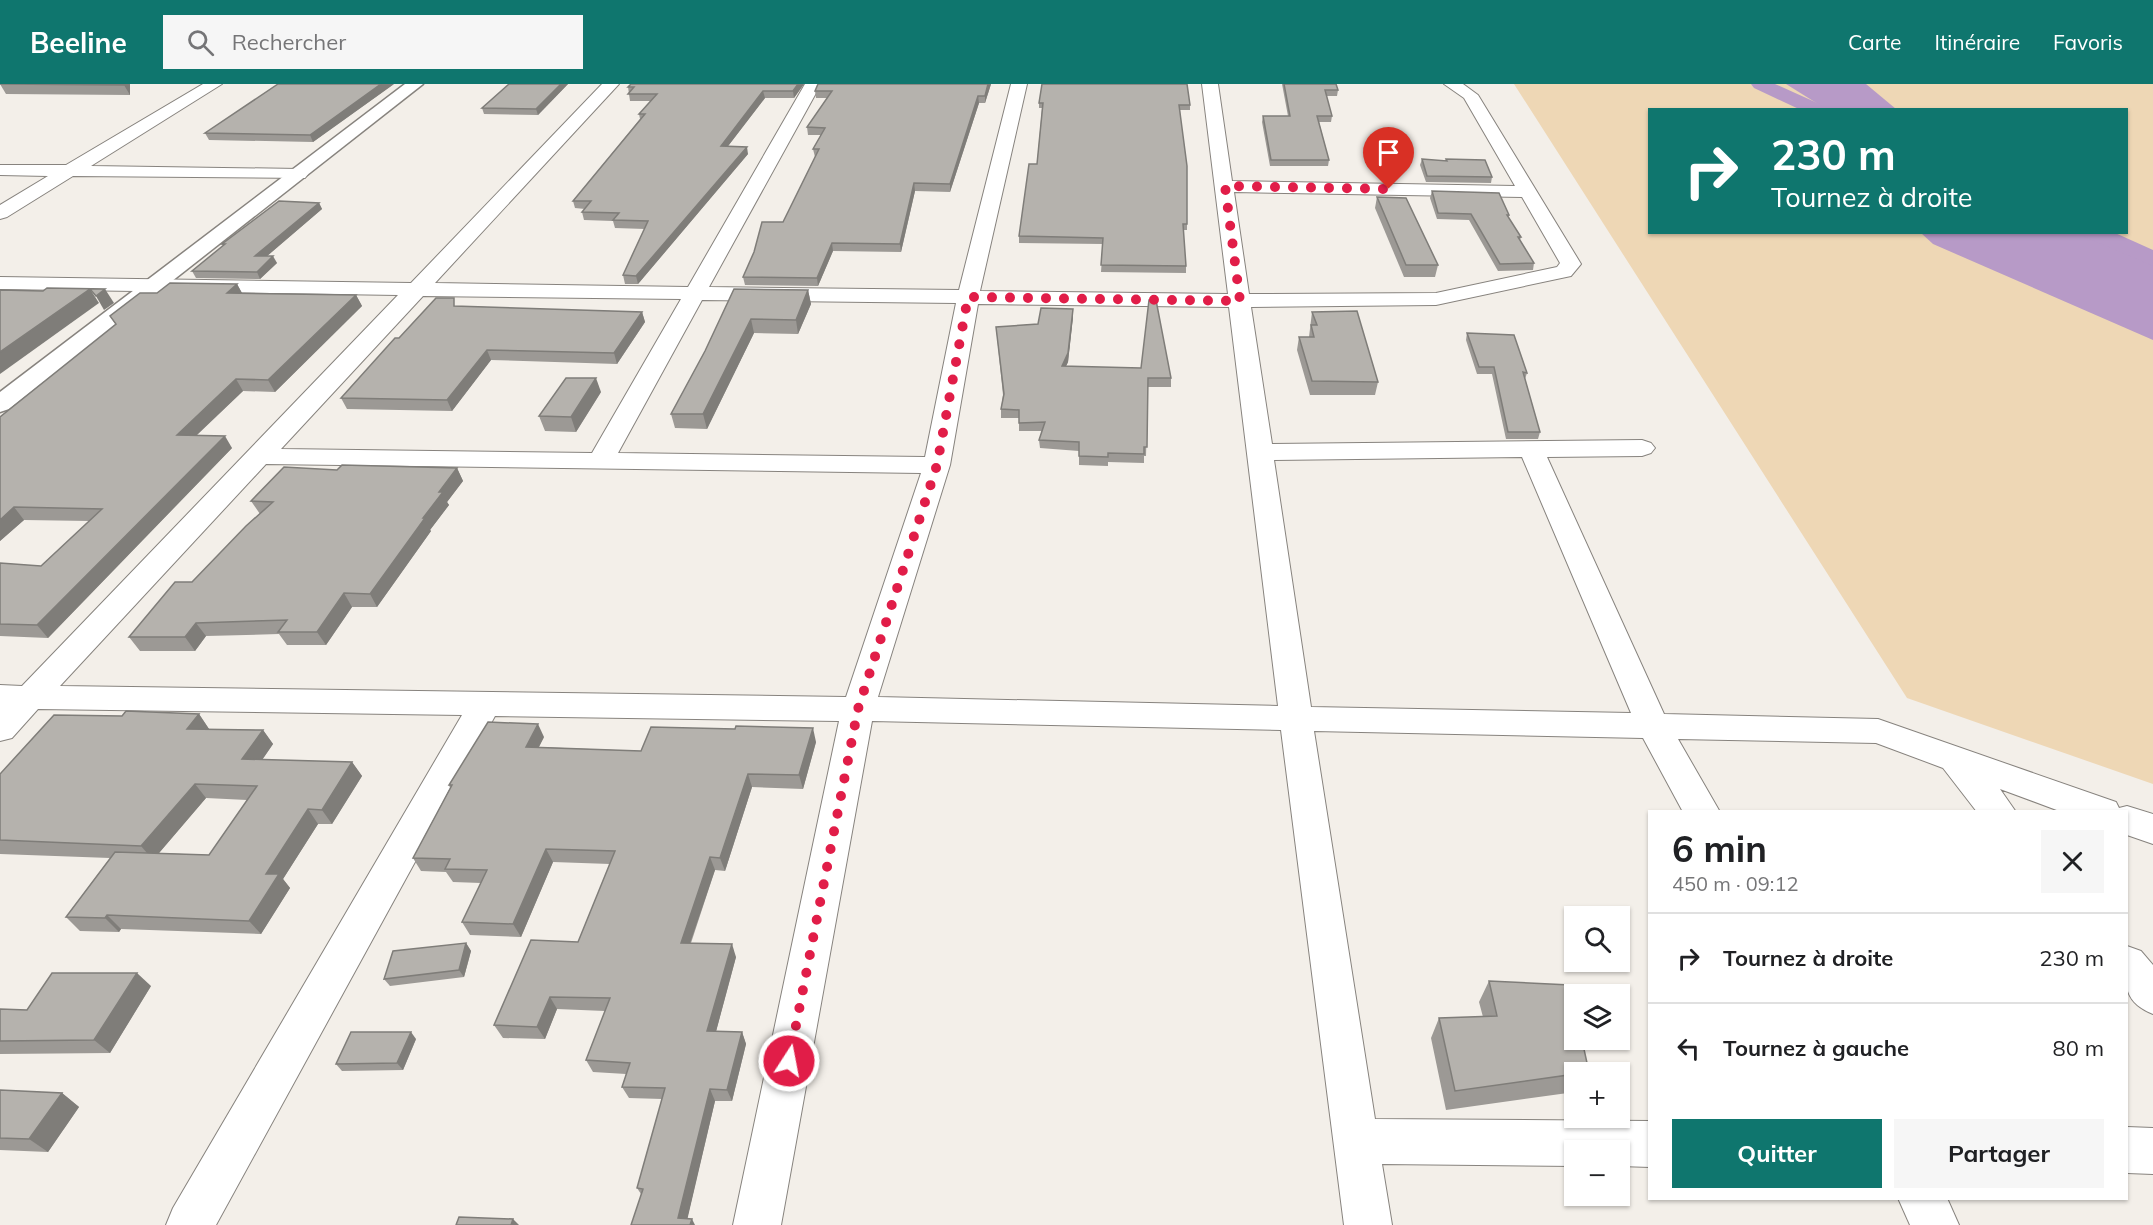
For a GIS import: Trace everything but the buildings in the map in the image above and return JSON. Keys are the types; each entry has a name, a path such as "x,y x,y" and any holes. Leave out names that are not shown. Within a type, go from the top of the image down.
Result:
{"street":[{"path":"0,213 214,84"},
{"path":"0,404 415,84"},
{"path":"0,729 15,697 258,456 611,84"},
{"path":"601,460 813,84"},
{"path":"758,1225 858,709 937,465 968,297 1018,84"},
{"path":"1210,84 1296,720 1368,1225"},
{"path":"0,283 1240,301 1436,299 1563,272 1571,264 1470,95 1452,84"},
{"path":"0,170 299,174"},
{"path":"1225,186 1527,192"},
{"path":"1261,452 1642,448"},
{"path":"1532,449 1653,726 1701,810"},
{"path":"258,456 937,465"},
{"path":"15,697 858,709 1878,731 2097,810"},
{"path":"190,1225 485,705"},
{"path":"1954,759 1996,810"},
{"path":"2128,820 2153,829"},
{"path":"2128,965 2153,995"},
{"path":"1356,1141 1648,1144"},
{"path":"2128,1150 2153,1151"},
{"path":"1922,1200 1935,1225"}],"shaded area":[{"path":"1514,84 2153,84 2153,784 1907,698"},
{"path":"1786,84 1866,84 1895,108 1824,108"},
{"path":"1922,234 2085,234 2153,265 2153,340 1933,244"}],"waterway":[{"path":"1760,84 1813,108"},
{"path":"2097,234 2153,259"}],"route":[{"path":"789,1061 858,709 937,465 968,297 1240,301 1225,186 1389,189"}]}
